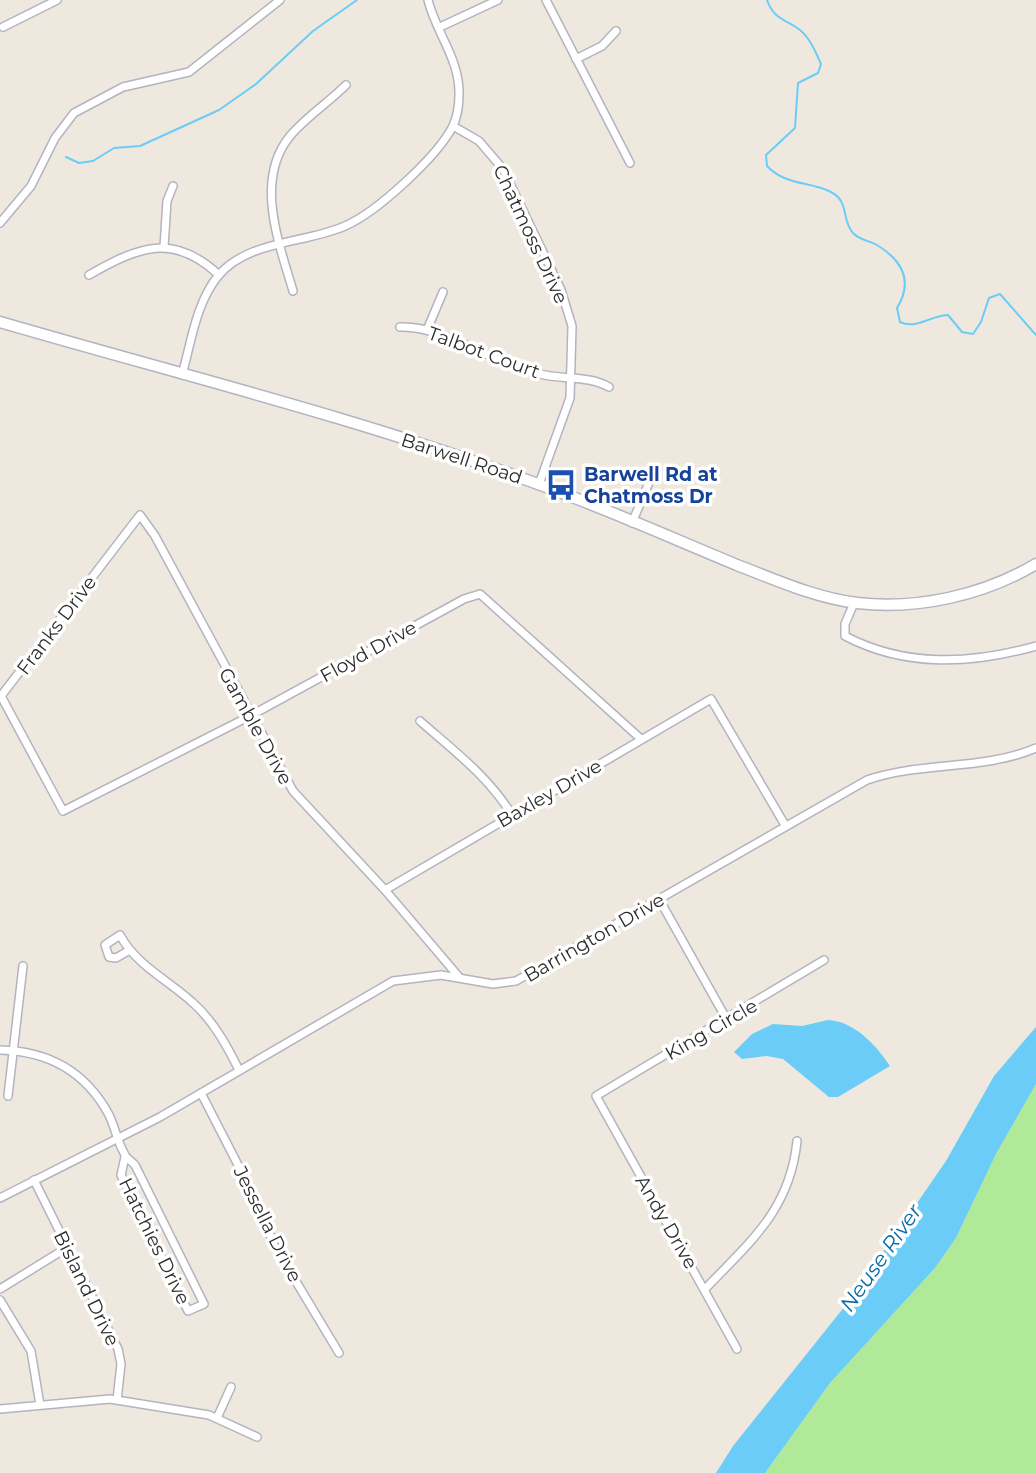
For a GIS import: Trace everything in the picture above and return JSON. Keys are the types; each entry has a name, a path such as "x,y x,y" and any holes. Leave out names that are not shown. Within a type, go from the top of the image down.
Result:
{"street":[{"path":"4,27 47,2 57,0"},
{"path":"1,219 31,186 55,138 74,113 123,87 188,72 280,0"},
{"path":"182,375 203,302 219,275 242,258 346,226 363,215 430,156 453,126 458,110 459,82 428,0"},
{"path":"440,27 498,0"},
{"path":"545,0 630,163"},
{"path":"576,59 602,46 616,31"},
{"path":"293,291 280,245 271,195 278,157 299,127 346,85"},
{"name":"Chatmoss Drive","path":"453,126 488,150 510,183 567,309 572,326 573,379 565,417 539,484"},
{"path":"164,247 167,201 173,186"},
{"path":"89,275 139,250 164,247 188,253 219,275"},
{"path":"427,330 443,292"},
{"name":"Barwell Road","path":"0,323 440,449 539,484 790,585 854,603 897,604 934,600 990,586 1036,564"},
{"name":"Talbot Court","path":"400,327 427,330 510,365 540,374 599,381 609,387"},
{"path":"632,523 650,480"},
{"name":"Gamble Drive","path":"140,515 155,536 250,716 293,791 385,890 459,977"},
{"name":"Franks Drive","path":"64,811 1,696 140,515"},
{"name":"Floyd Drive","path":"64,811 250,716 464,599 480,594 641,739"},
{"path":"854,603 845,624 845,636 918,659 962,660 1036,646"},
{"name":"Baxley Drive","path":"385,890 711,699 785,825"},
{"path":"420,721 495,788 512,815"},
{"name":"Barrington Drive","path":"0,1198 201,1093 393,981 423,975 459,977 493,984 516,981 850,788 883,775 914,768 986,763 1036,748"},
{"path":"659,899 727,1020"},
{"path":"128,951 116,958 109,957 105,951 106,945 120,935 128,951 203,1013 239,1070"},
{"name":"King Circle","path":"596,1096 824,960"},
{"path":"8,1096 23,966"},
{"name":"Hatchies Drive","path":"0,1050 48,1058 78,1075 100,1101 119,1138 125,1157 121,1175 188,1311 204,1304 135,1165 125,1157"},
{"name":"Jessella Drive","path":"201,1093 256,1200 274,1245 339,1353"},
{"name":"Andy Drive","path":"596,1096 737,1349"},
{"path":"705,1289 771,1219 794,1169 797,1141"},
{"name":"Bisland Drive","path":"34,1180 118,1349 121,1364 117,1400"},
{"path":"0,1289 68,1247"},
{"path":"0,1300 31,1351 40,1405"},
{"path":"217,1418 231,1387"},
{"path":"0,1409 117,1400 217,1418 257,1437"}],"green space":[{"path":"1036,1084 1036,1473 765,1473 830,1383 935,1268 956,1238 996,1154"}],"water":[{"path":"828,1020 838,1021 855,1029 878,1050 890,1066 838,1097 829,1097 783,1059 767,1056 742,1059 734,1052 752,1034 773,1024 802,1026"},
{"name":"Neuse River","path":"1036,1027 1036,1084 996,1154 956,1238 935,1268 830,1383 765,1473 716,1473 733,1446 853,1296 946,1161 994,1076"}],"waterway":[{"path":"66,157 79,163 93,161 114,148 140,146 219,110 256,84 313,31 357,0"},
{"path":"767,0 773,12 804,33 821,64 818,73 798,83 795,128 766,155 767,166 782,177 837,196 853,233 886,251 899,265 905,281 897,308 900,322 912,324 948,315 962,332 973,334 981,322 989,298 1000,294 1036,335"}],"place":[{"name":"Barwell Rd at Chatmoss Dr","path":"561,485"}]}
